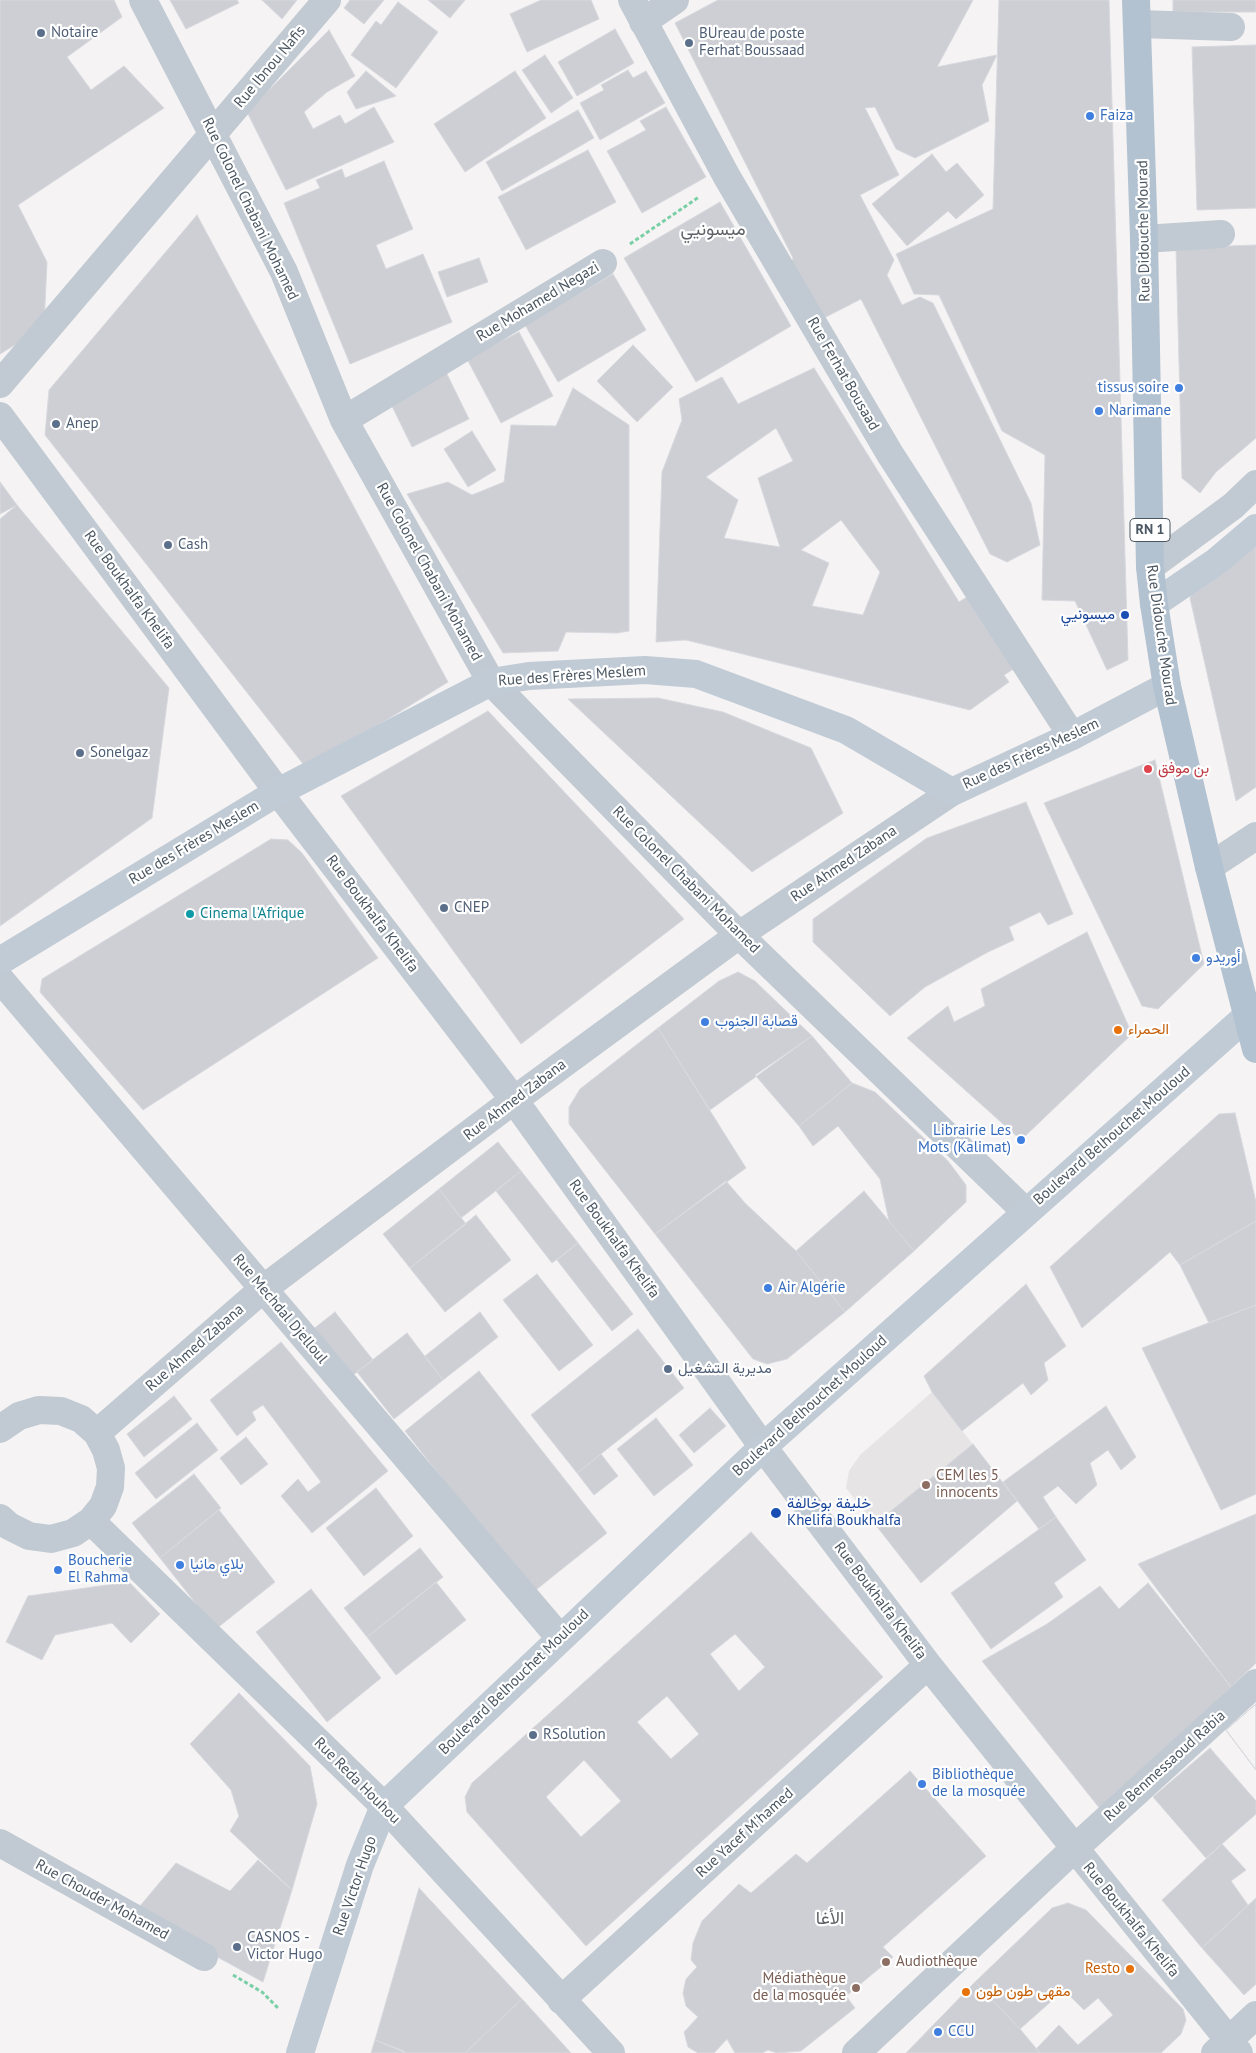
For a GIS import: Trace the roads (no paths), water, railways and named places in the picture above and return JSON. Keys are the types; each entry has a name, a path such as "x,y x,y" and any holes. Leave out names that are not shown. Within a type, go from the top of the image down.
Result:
{"main road":[{"name":"Rue Didouche Mourad","path":"1137,12 1144,239 1150,566 1154,604 1167,686 1209,867 1246,1017 1256,1049"}],"street":[{"name":"Rue Colonel Chabani Mohamed","path":"143,0 284,272 344,420 491,682 740,935 1026,1212"},
{"name":"Rue Ibnou Nafis","path":"0,384 327,0"},
{"path":"638,11 675,0"},
{"name":"Rue Ferhat Bousaad","path":"638,11 728,177 890,454 1072,736"},
{"path":"1137,12 1232,27"},
{"path":"1144,239 1221,234"},
{"name":"Rue Mohamed Negazi","path":"344,420 603,263"},
{"name":"Rue Boukhalfa Khelifa","path":"0,416 278,792 514,1100 763,1447 928,1665 1074,1849 1228,2049"},
{"path":"1150,566 1232,506 1256,484"},
{"path":"1154,604 1217,562 1256,528"},
{"name":"Rue des Frères Meslem","path":"0,961 278,792 491,682 529,676 645,670 696,674 846,730 952,792 1072,736 1167,686"},
{"name":"Rue Ahmed Zabana","path":"97,1433 263,1289 514,1100 740,935 952,792"},
{"path":"1209,867 1256,836"},
{"name":"Rue Mechdal Djelloul","path":"0,979 560,1638"},
{"name":"Boulevard Belhouchet Mouloud","path":"384,1806 763,1447 1246,1017"},
{"path":"0,1428 18,1416 46,1410 60,1411 81,1419 97,1433 106,1450 111,1468 110,1487 103,1506 91,1521 72,1533 51,1539 29,1536 3,1528"},
{"name":"Rue Reda Houhou","path":"91,1521 384,1806 611,2053"},
{"name":"Rue Yacef M'hamed","path":"561,2000 928,1665"},
{"name":"Rue Benmessaoud Rabia","path":"856,2053 1074,1849 1256,1683"},
{"name":"Rue Victor Hugo","path":"303,2044 360,1865 384,1806"},
{"name":"Rue Chouder Mohamed","path":"0,1843 204,1957"},
{"path":"1228,2049 1256,2015"}],"place":[{"name":"Notaire","path":"41,33"},
{"name":"BUreau de poste Ferhat Boussaad","path":"689,43"},
{"name":"Faiza","path":"1090,116"},
{"name":"tissus soire","path":"1179,388"},
{"name":"Narimane","path":"1099,411"},
{"name":"Anep","path":"56,424"},
{"name":"Cash","path":"168,545"},
{"name":"ميسونيي","path":"1125,615"},
{"name":"Sonelgaz","path":"80,753"},
{"name":"بن موفق","path":"1148,769"},
{"name":"CNEP","path":"444,908"},
{"name":"Cinema l'Afrique","path":"190,914"},
{"name":"أوريدو","path":"1196,958"},
{"name":"قصابة الجنوب","path":"705,1022"},
{"name":"الحمراء","path":"1118,1030"},
{"name":"Librairie Les Mots (Kalimat)","path":"1021,1140"},
{"name":"Air Algérie","path":"768,1288"},
{"name":"مديرية التشغيل","path":"668,1369"},
{"name":"CEM les 5 innocents","path":"926,1485"},
{"name":"خليفة بوخالفة Khelifa Boukhalfa","path":"776,1513"},
{"name":"بلاي مانيا","path":"180,1565"},
{"name":"Boucherie El Rahma","path":"58,1570"},
{"name":"RSolution","path":"533,1735"},
{"name":"Bibliothèque de la mosquée","path":"922,1784"},
{"name":"CASNOS - Victor Hugo","path":"237,1947"},
{"name":"Audiothèque","path":"886,1962"},
{"name":"Resto","path":"1130,1969"},
{"name":"Médiathèque de la mosquée","path":"856,1988"},
{"name":"مقهى طون طون","path":"966,1992"},
{"name":"CCU","path":"938,2032"}],"district":[{"name":"ميسونيي","path":"713,230"},
{"name":"الأغا","path":"830,1919"}]}
